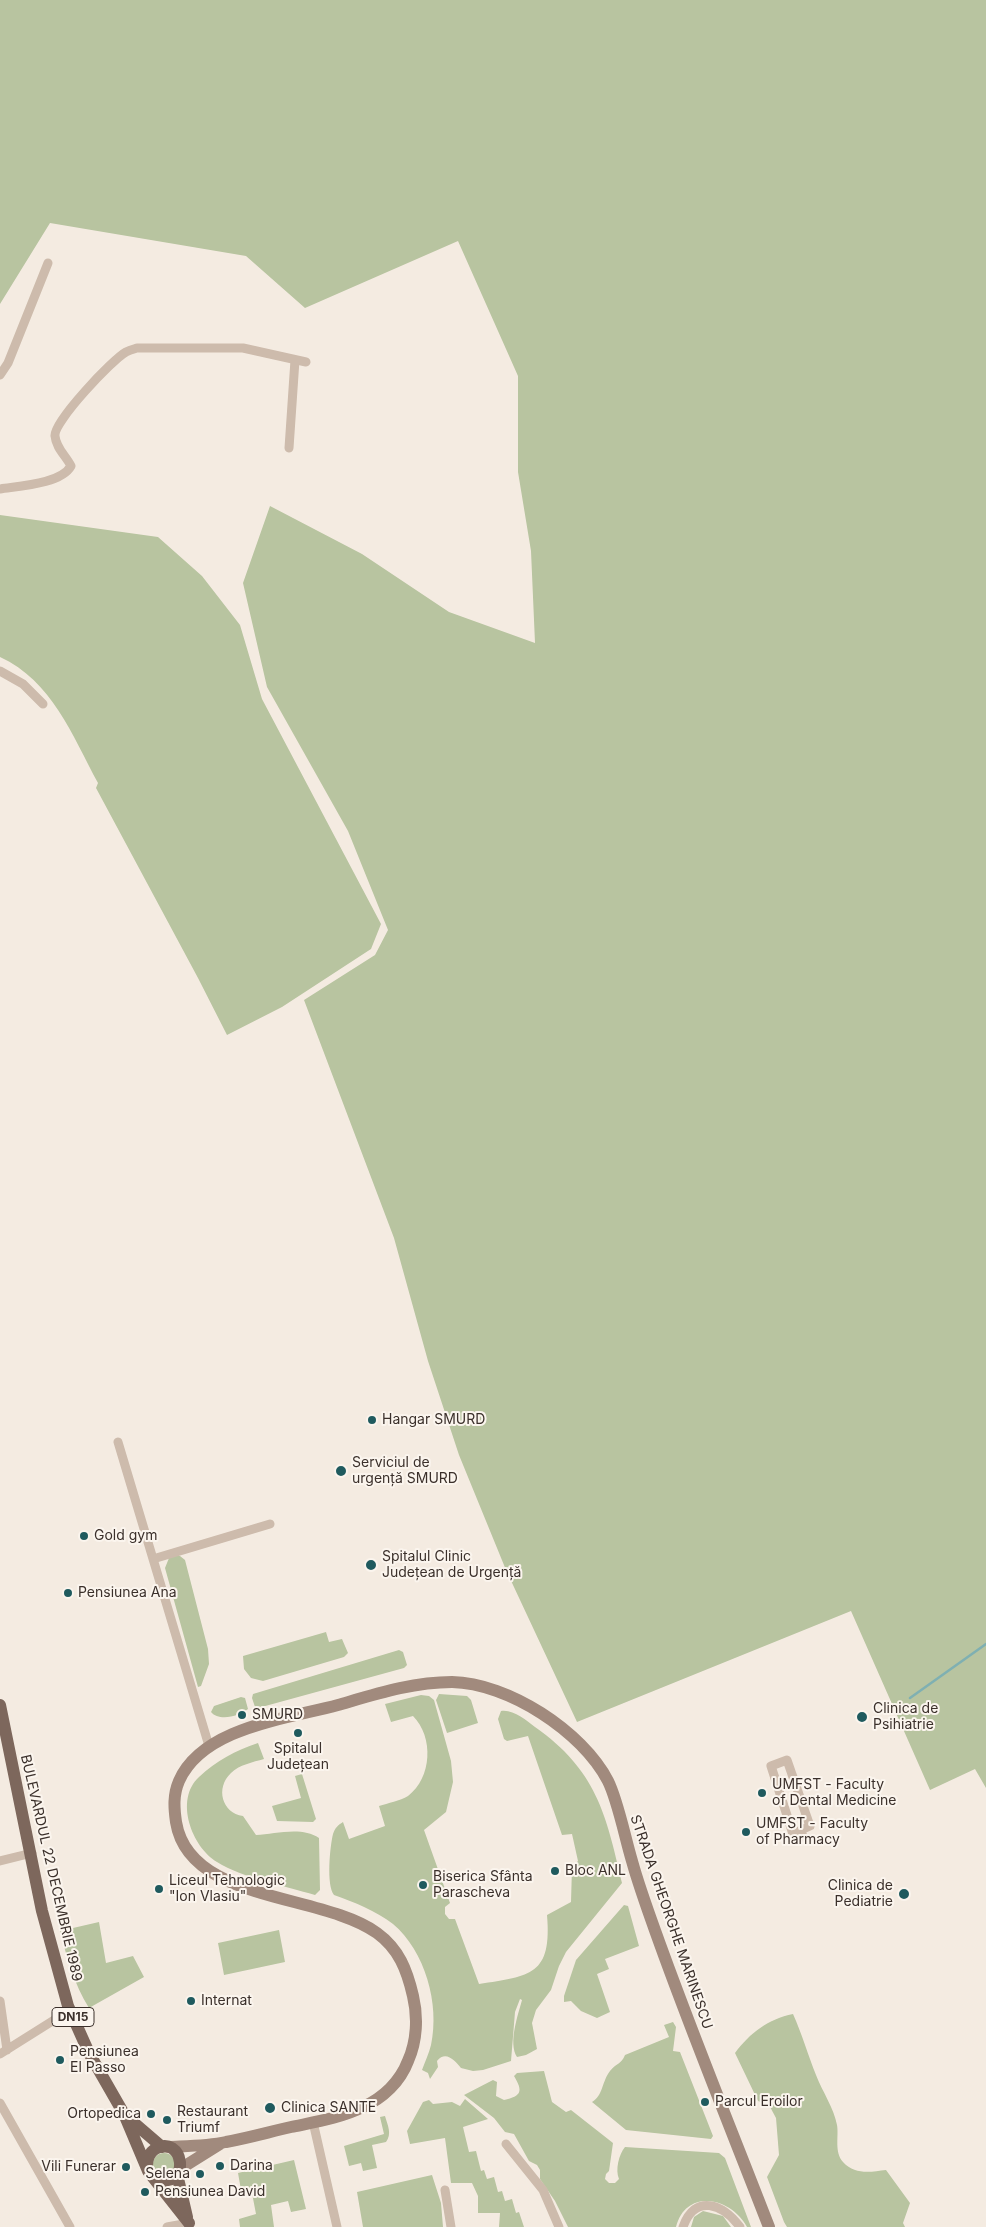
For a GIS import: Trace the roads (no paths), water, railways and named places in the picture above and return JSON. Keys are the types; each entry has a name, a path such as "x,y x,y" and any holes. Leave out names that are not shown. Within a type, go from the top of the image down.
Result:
{"main road":[{"name":"STRADA GHEORGHE MARINESCU","path":"165,2147 222,2143 313,2122 363,2107 381,2097 396,2083 408,2063 416,2036 415,2005 407,1971 396,1952 380,1935 361,1923 241,1885 210,1873 190,1856 178,1835 173,1805 178,1783 190,1762 209,1746 232,1734 275,1721 408,1686 445,1682 468,1684 508,1696 540,1712 582,1746 608,1782 637,1879 659,1941 694,2038 768,2227"},
{"name":"BULEVARDUL 22 DECEMBRIE 1989","path":"0,1705 52,1949 70,2010 89,2053 124,2114 152,2176 189,2225"},
{"name":"BULEVARDUL 22 DECEMBRIE 1989","path":"124,2114 165,2147 177,2153 180,2158 179,2172 189,2225"},
{"name":"STRADA GHEORGHE MARINESCU","path":"179,2172 222,2143"},
{"path":"147,2166 147,2160 152,2151 165,2147"},
{"path":"156,2179 168,2180 179,2172"}],"street":[{"path":"0,375 8,363 48,263"},
{"path":"0,489 31,484 57,477 68,471 71,466 56,444 54,435 57,425 80,396 126,352 138,348 243,348 306,362"},
{"path":"289,448 295,360"},
{"path":"0,671 23,684 43,704"},
{"path":"118,1442 209,1746"},
{"path":"153,1559 270,1524"},
{"path":"787,1760 810,1826 802,1834 793,1834 771,1766 787,1760"},
{"path":"0,1861 32,1853"},
{"path":"0,2001 3,2052 70,2010"},
{"path":"0,2103 70,2227"},
{"path":"313,2122 337,2227"},
{"path":"506,2144 543,2190 559,2227"},
{"path":"445,2190 451,2227"},
{"path":"683,2227 687,2216 697,2207 707,2205 725,2210 740,2227"},
{"path":"167,2227 189,2225"}],"waterway":[{"path":"910,1698 986,1644"}],"place":[{"name":"Hangar SMURD","path":"372,1420"},
{"name":"Serviciul de urgență SMURD","path":"341,1471"},
{"name":"Gold gym","path":"84,1536"},
{"name":"Spitalul Clinic Județean de Urgență","path":"371,1565"},
{"name":"Pensiunea Ana","path":"68,1593"},
{"name":"SMURD","path":"242,1715"},
{"name":"Clinica de Psihiatrie","path":"862,1717"},
{"name":"Spitalul Județean","path":"298,1733"},
{"name":"UMFST - Faculty of Dental Medicine","path":"762,1793"},
{"name":"UMFST - Faculty of Pharmacy","path":"746,1832"},
{"name":"Bloc ANL","path":"555,1871"},
{"name":"Biserica Sfânta Parascheva","path":"423,1885"},
{"name":"Liceul Tehnologic \"Ion Vlasiu\"","path":"159,1889"},
{"name":"Clinica de Pediatrie","path":"904,1894"},
{"name":"Internat","path":"191,2001"},
{"name":"Pensiunea El Passo","path":"60,2060"},
{"name":"Parcul Eroilor","path":"705,2102"},
{"name":"Clinica SANTE","path":"270,2108"},
{"name":"Ortopedica","path":"151,2114"},
{"name":"Restaurant Triumf","path":"167,2120"},
{"name":"Darina","path":"220,2166"},
{"name":"Vili Funerar","path":"126,2167"},
{"name":"Selena","path":"200,2174"},
{"name":"Pensiunea David","path":"145,2192"}]}
